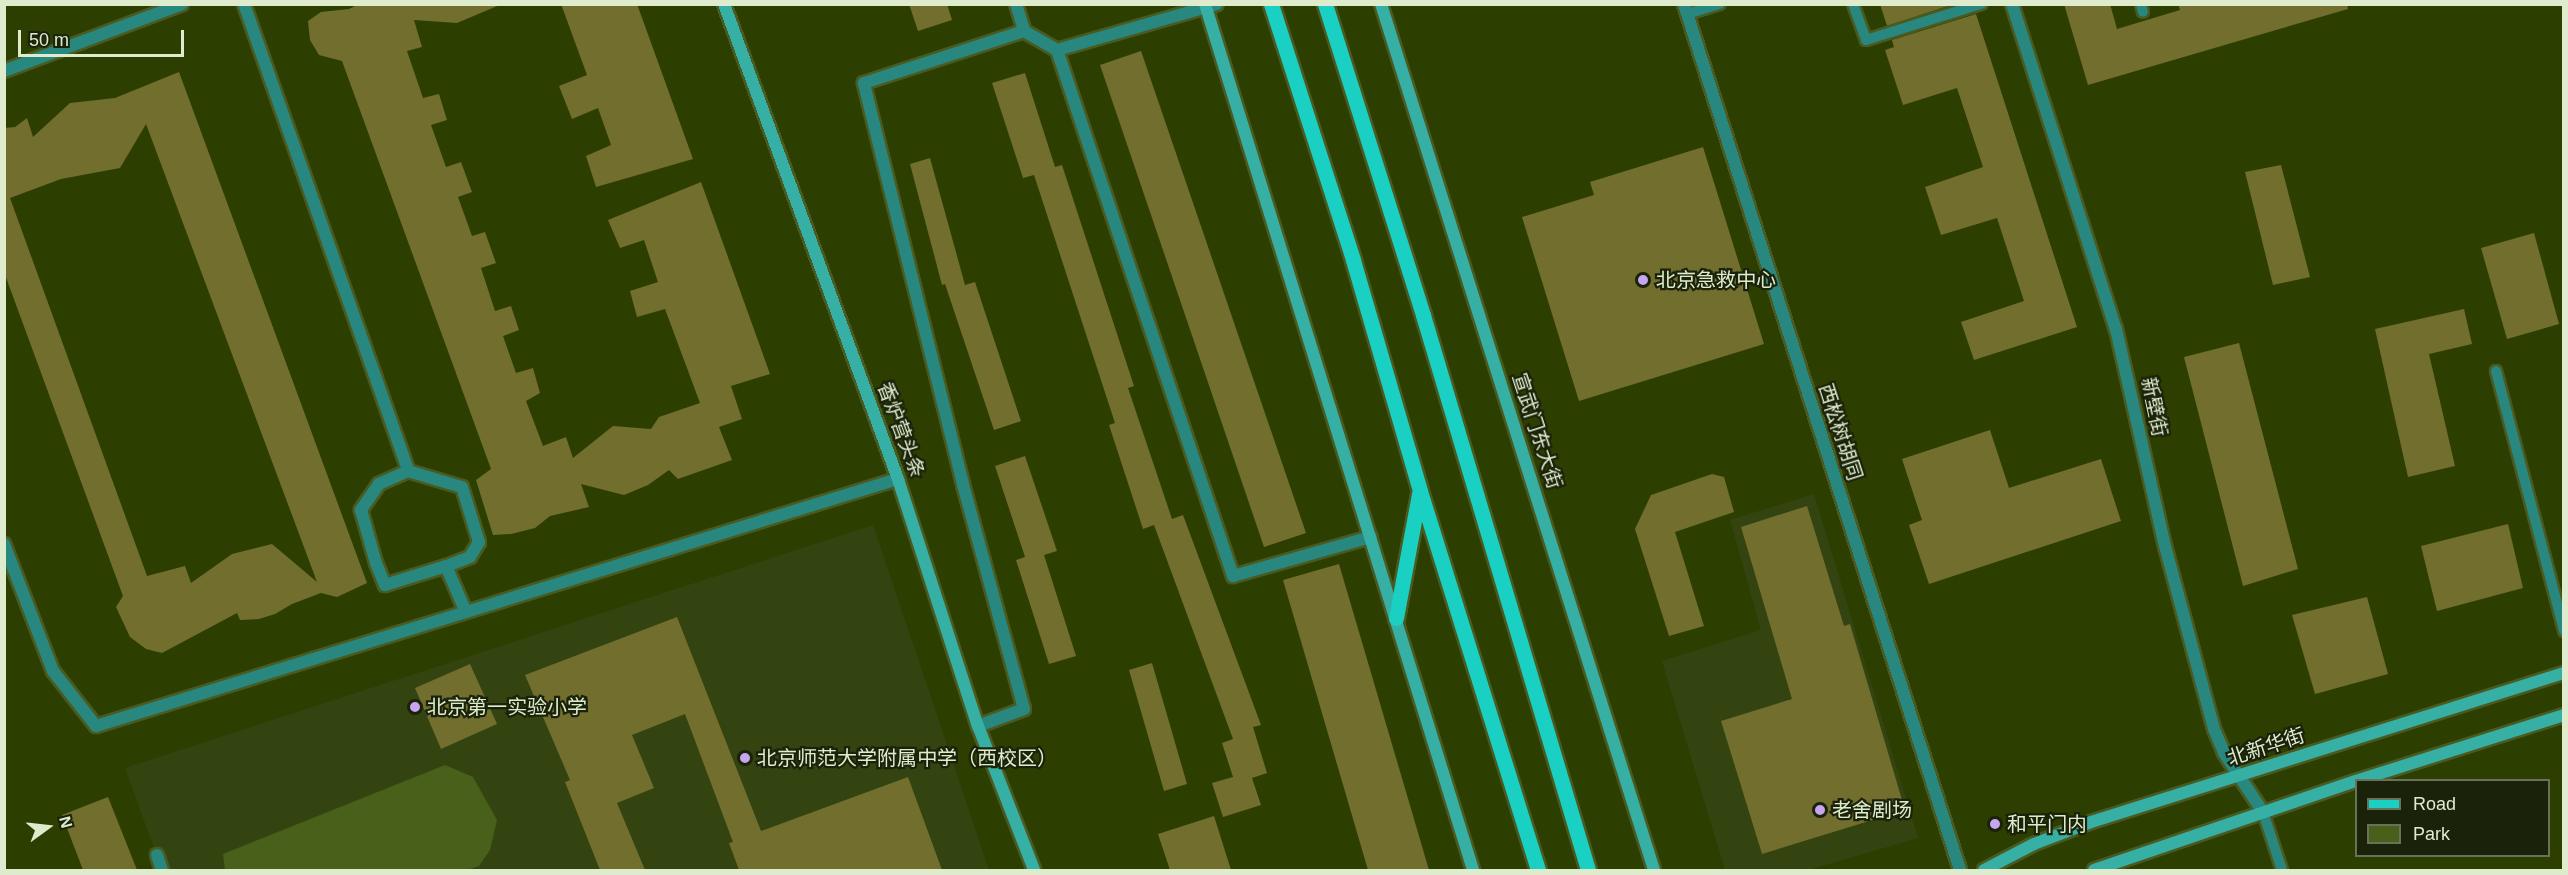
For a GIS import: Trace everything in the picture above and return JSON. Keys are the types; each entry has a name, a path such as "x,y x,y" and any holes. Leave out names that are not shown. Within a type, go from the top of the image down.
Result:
{"main road":[{"path":"1271,4 1353,260 1420,491 1538,870"},
{"path":"1325,4 1423,315 1588,870"},
{"path":"1396,618 1420,491"}],"street":[{"path":"4,71 182,4"},
{"path":"244,4 408,471"},
{"name":"香炉营头条","path":"724,4 898,479 978,726 1034,870"},
{"path":"1016,4 1024,31 1057,50 1233,576 1371,537"},
{"name":"宣武门东大街","path":"1381,4 1654,870"},
{"name":"新壁街","path":"2012,4 2116,329 2165,546 2214,729 2224,753 2264,812"},
{"path":"1057,50 1209,6 1473,870"},
{"name":"西松树胡同","path":"1685,9 1960,870"},
{"path":"978,726 1024,709 963,484 864,84 1024,31"},
{"path":"408,471 462,487 479,542 470,557 385,585 376,563 361,510 379,484 408,471"},
{"path":"4,544 52,671 96,726 465,610 898,479"},
{"path":"446,566 465,610"},
{"name":"北新华街","path":"1984,870 2034,844 2091,822 2564,674"},
{"path":"2364,779 2564,715"},
{"path":"2094,870 2117,867 2264,812 2355,782"},
{"path":"157,855 162,870"}],"lane":[{"path":"1685,9 1720,4"},
{"path":"1853,4 1866,40 1981,4"},
{"path":"2496,371 2564,631"},
{"path":"2264,812 2282,870"}],"shaded area":[{"path":"1814,494 1918,838 1808,870 1725,870 1662,661 1761,630 1730,520"},
{"name":"北京师范大学附属中学（西校区）","path":"873,525 989,870 162,870 125,768"}],"green space":[{"path":"445,765 473,777 497,820 490,850 479,866 467,870 225,870 223,854"}],"building":[{"path":"359,4 502,4 457,23 414,20 422,47 407,51 423,98 439,94 447,120 431,125 446,167 461,162 472,192 458,197 472,236 485,232 496,263 481,268 495,311 511,306 519,330 503,336 516,373 533,368 540,393 526,401 543,446 566,437 573,458 613,426 651,429 659,417 700,403 665,309 637,317 630,291 658,282 644,240 620,248 608,220 701,182 770,374 731,386 742,419 719,427 732,460 678,479 669,470 648,485 624,495 581,484 589,507 550,516 535,528 511,534 493,535 476,480 491,469 342,61 319,55 310,40 308,21 321,12 349,9"},
{"path":"561,4 637,4 693,159 596,187 586,156 611,145 598,108 572,119 559,86 587,75"},
{"path":"909,4 947,4 952,20 918,31"},
{"path":"1880,4 1954,4 1887,26"},
{"path":"2064,4 2110,4 2117,29 2180,10 2178,4 2347,4 2348,9 2088,85"},
{"path":"1976,14 2077,327 1974,360 1961,322 2024,301 1997,218 1941,235 1925,187 1983,167 1957,88 1903,105 1885,50 1894,47 1892,40"},
{"path":"1141,51 1306,533 1264,547 1100,65"},
{"path":"179,72 367,583 337,597 321,593 259,619 240,620 237,613 162,653 146,649 130,637 116,607 123,596 4,272 4,128 15,127 27,118 33,137 70,103 115,98","holes":["146,124 317,582 272,544 232,554 191,583 185,566 147,576 10,198 61,179 120,168"]},
{"path":"1025,73 1055,167 1062,165 1134,386 1128,388 1172,519 1183,515 1261,725 1253,727 1267,773 1252,778 1261,805 1223,817 1212,783 1233,777 1222,743 1233,739 1154,525 1143,529 1109,425 1115,423 1034,175 1023,178 992,83"},
{"name":"北京急救中心","path":"1703,147 1764,344 1579,401 1522,217 1594,195 1590,182"},
{"path":"930,158 965,285 975,282 1021,421 994,430 945,284 942,285 910,164"},
{"path":"2281,165 2310,277 2273,285 2245,172"},
{"path":"2534,233 2559,324 2507,339 2481,248"},
{"path":"2464,309 2472,344 2429,354 2455,466 2408,477 2375,329"},
{"path":"2239,343 2298,569 2243,586 2184,357"},
{"path":"1990,430 2009,488 2101,459 2121,521 1929,584 1909,525 1922,520 1902,459"},
{"path":"1025,456 1057,551 1044,555 1076,656 1049,664 1016,560 1025,557 995,466"},
{"path":"1712,474 1724,477 1734,512 1675,532 1704,626 1669,636 1635,529 1651,495"},
{"path":"1807,506 1844,626 1850,624 1905,810 1762,854 1721,721 1792,699 1741,527"},
{"path":"2508,524 2523,588 2437,611 2421,546"},
{"path":"1339,564 1429,870 1368,870 1283,580"},
{"path":"2367,597 2388,674 2315,694 2292,615"},
{"path":"677,617 761,831 908,777 942,870 739,870 729,843 733,842 685,714 632,735 654,788 617,803 645,870 600,870 565,782 570,780 525,675"},
{"path":"1152,663 1187,784 1164,791 1129,670"},
{"path":"470,664 497,724 441,749 415,688"},
{"path":"108,797 137,870 83,870 62,815"},
{"path":"1214,816 1231,870 1170,870 1158,834"}],"place":[{"name":"北京急救中心","path":"1643,280"},
{"name":"北京第一实验小学","path":"415,707"},
{"name":"北京师范大学附属中学（西校区）","path":"745,758"},
{"name":"老舍剧场","path":"1820,810"},
{"name":"和平门内","path":"1995,824"}]}
